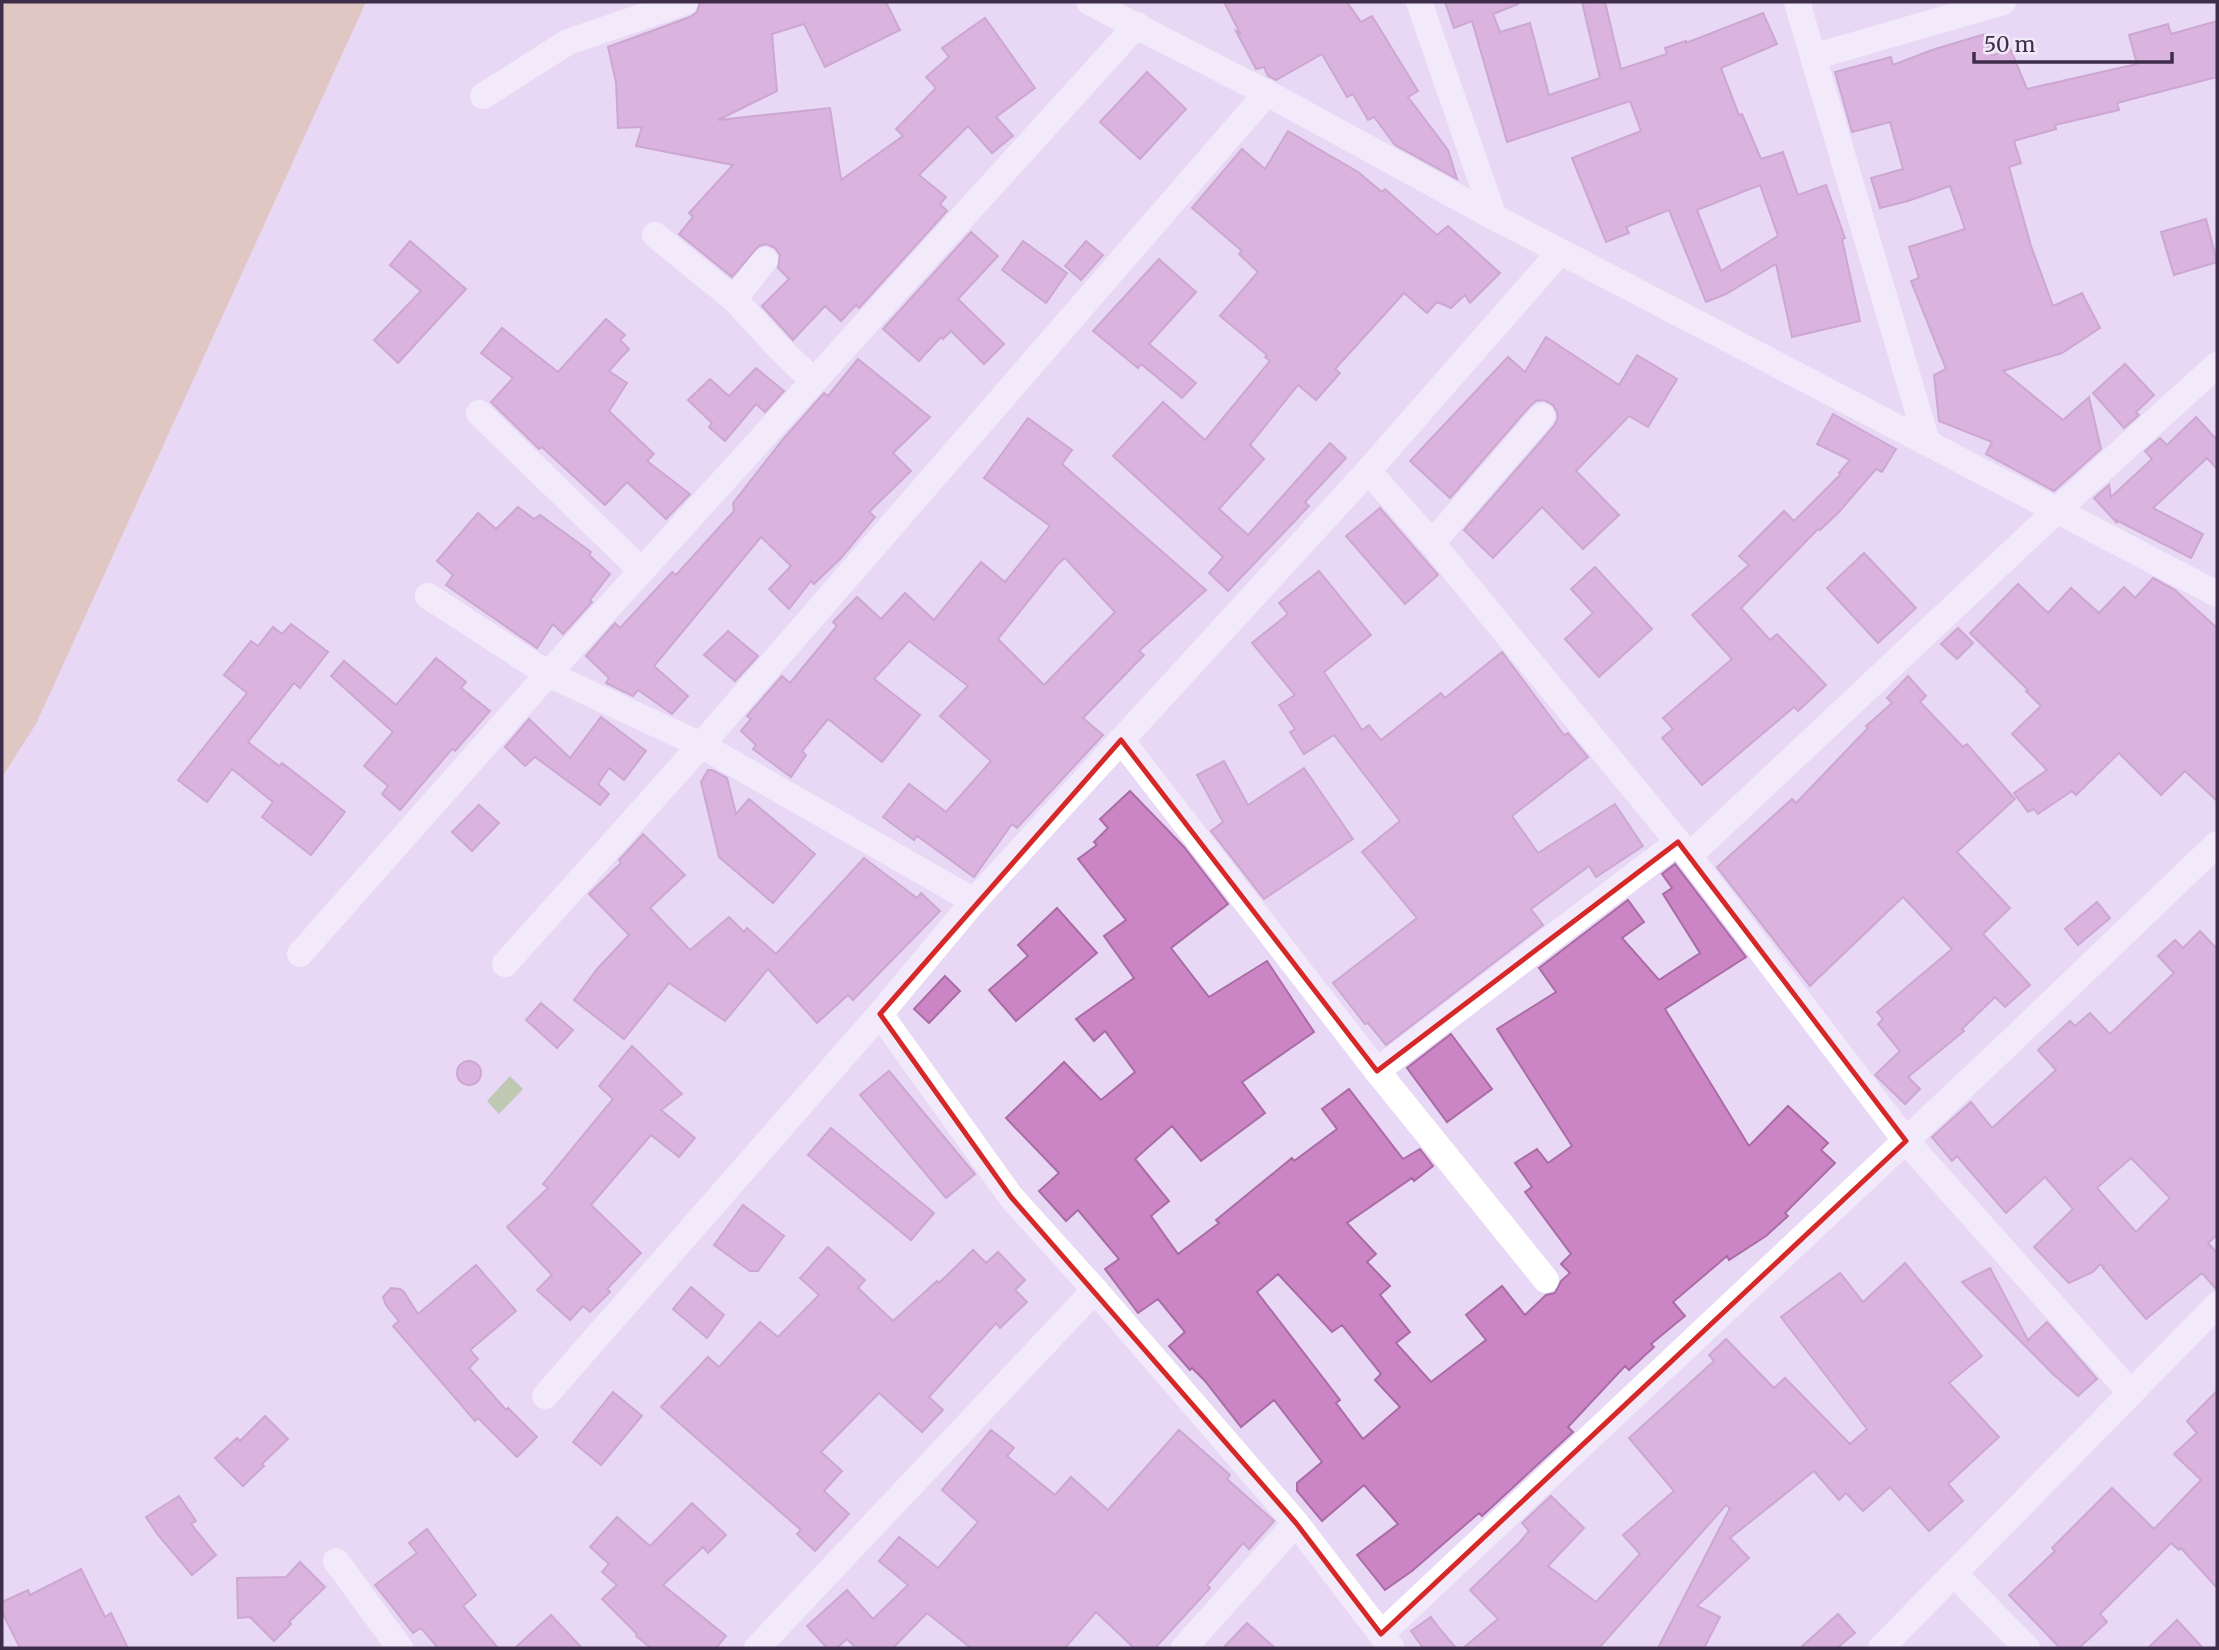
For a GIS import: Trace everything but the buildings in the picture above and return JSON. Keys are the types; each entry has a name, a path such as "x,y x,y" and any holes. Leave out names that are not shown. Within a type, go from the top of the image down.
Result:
{"street":[{"path":"483,96 568,42 685,2"},
{"path":"1089,2 1267,93 1560,252 2217,594"},
{"path":"1419,2 1494,217"},
{"path":"1797,2 1927,442"},
{"path":"1813,57 2003,2"},
{"path":"300,954 548,674 1137,25"},
{"path":"505,964 701,745 1267,93"},
{"path":"655,235 734,299 814,381"},
{"path":"545,1396 880,1014 974,901 1368,471 1560,252"},
{"path":"734,299 765,260"},
{"path":"1377,1071 1683,849 2217,365"},
{"path":"479,413 642,571"},
{"path":"1432,543 1542,416"},
{"path":"1368,471 1432,543 1683,849 1906,1140 2131,1393"},
{"path":"428,596 548,674 701,745 974,901"},
{"path":"1121,740 1377,1071 1546,1280"},
{"path":"880,1014 1011,1197 1296,1523 1387,1641 2217,844"},
{"path":"757,1648 1094,1290"},
{"path":"1881,1648 2217,1305"},
{"path":"1184,1648 1296,1523"},
{"path":"336,1561 400,1648"},
{"path":"1954,1574 2027,1648"}],"highlighted area":[{"path":"1121,740 1377,1071 1678,842 1906,1141 1381,1634 1296,1523 1011,1197 880,1014"}],"shaded area":[{"path":"2,2 366,2 36,724 2,777"},
{"path":"510,1076 523,1089 499,1114 487,1101"}]}
